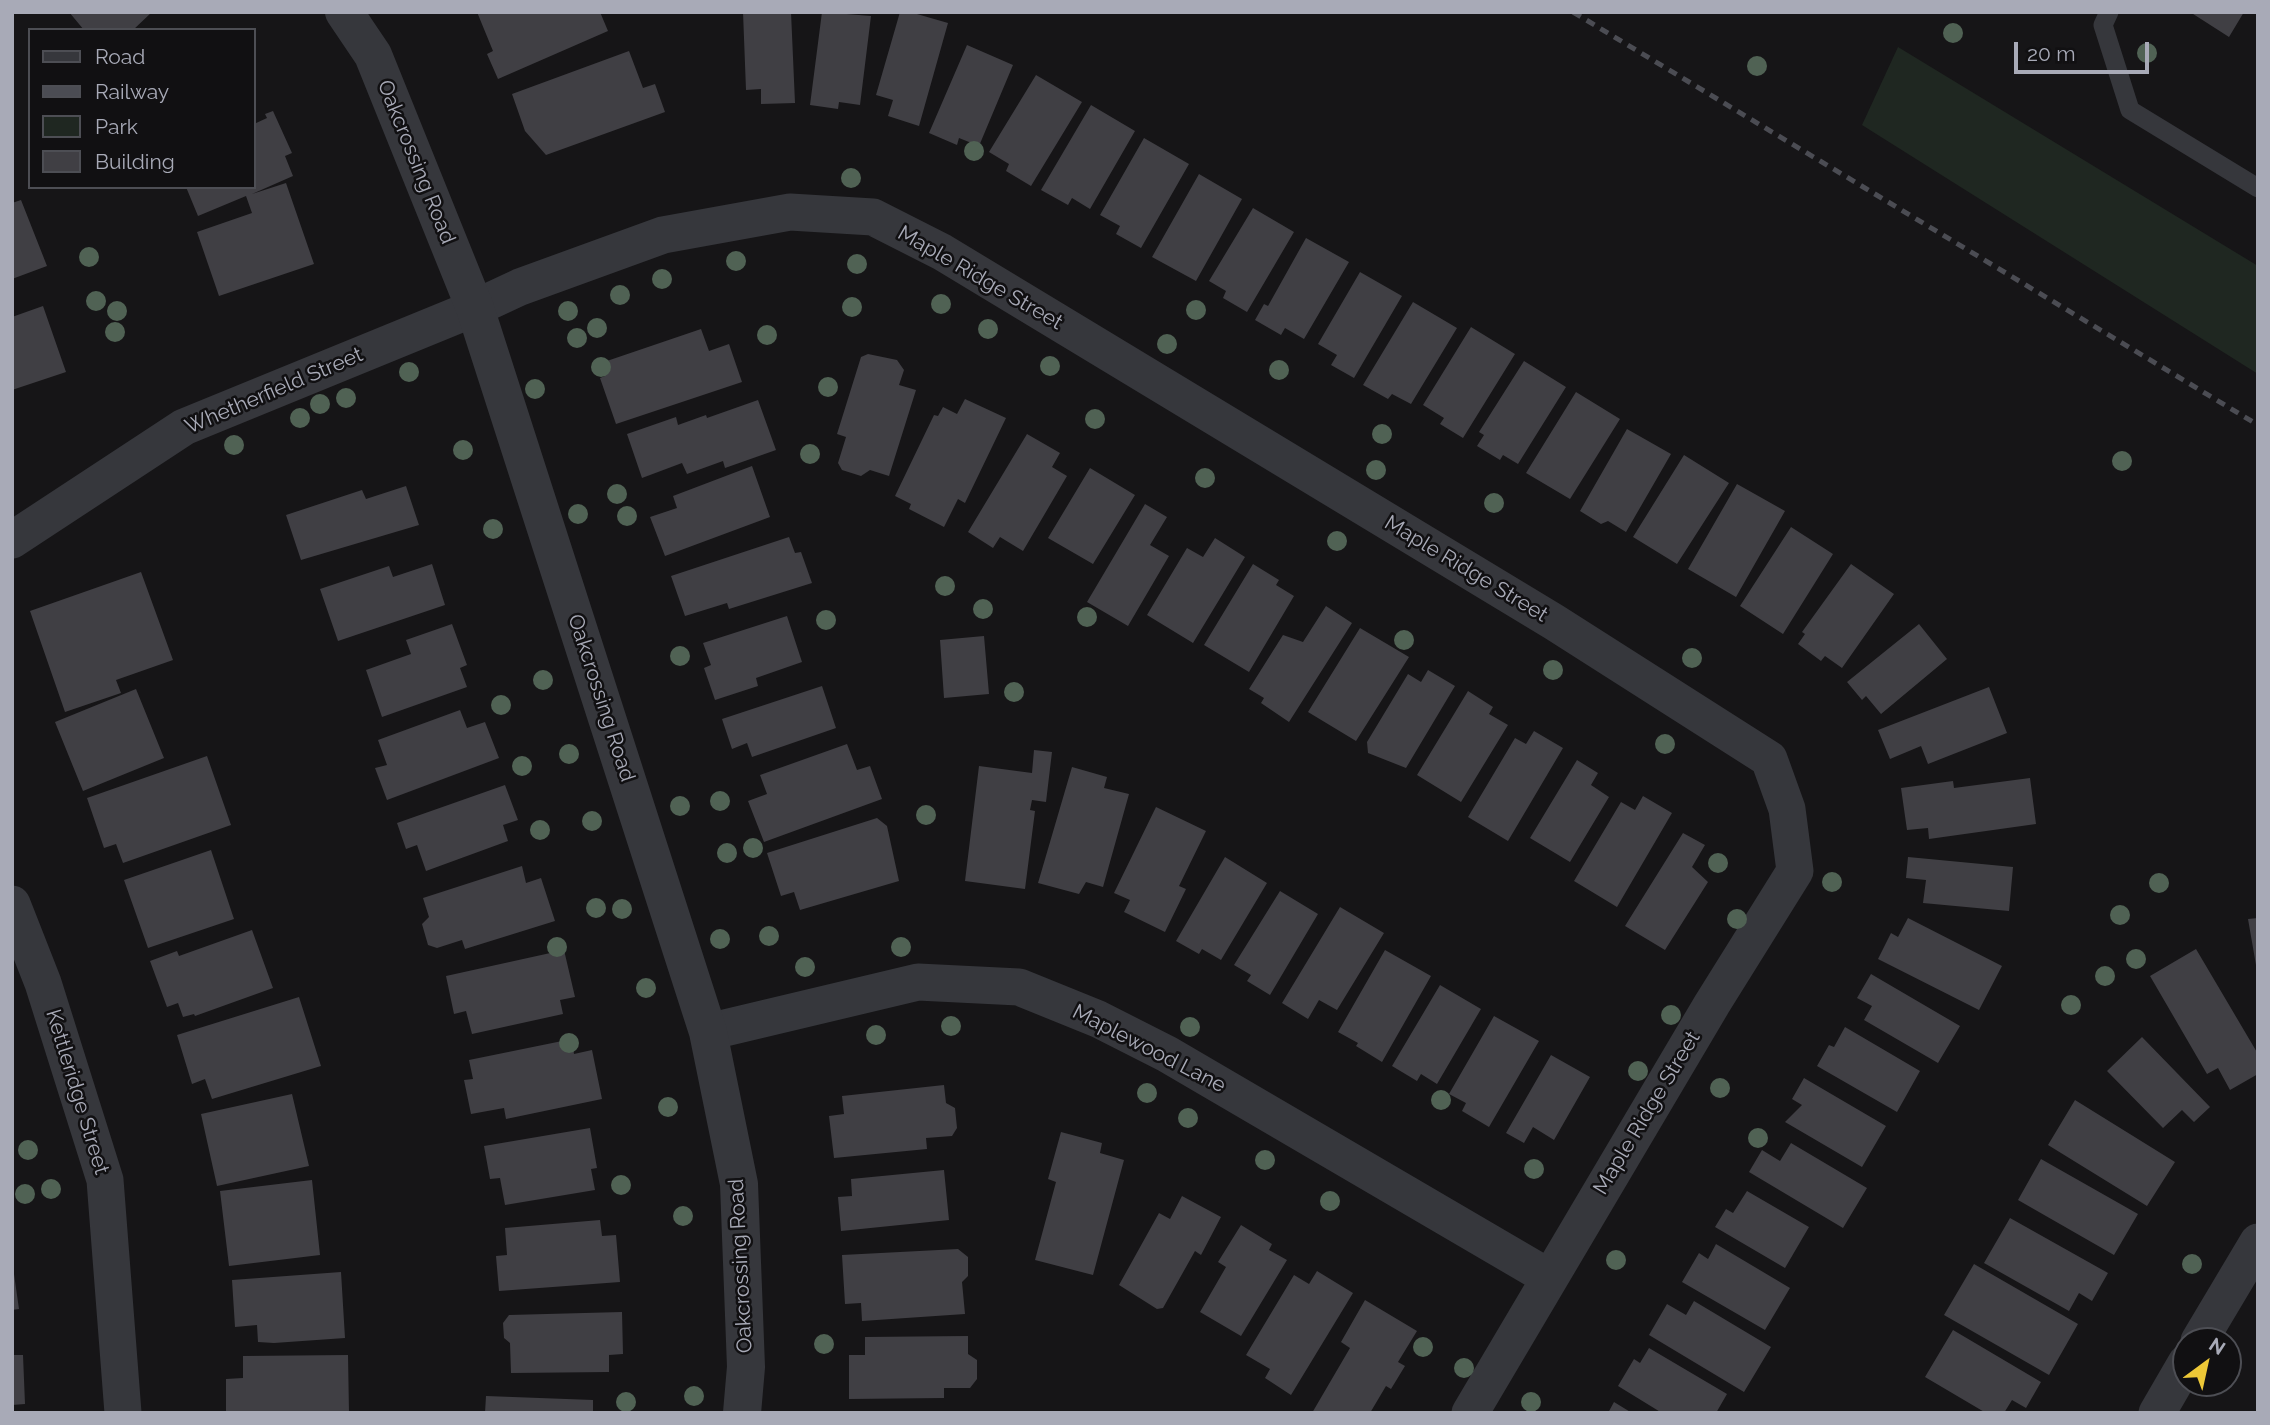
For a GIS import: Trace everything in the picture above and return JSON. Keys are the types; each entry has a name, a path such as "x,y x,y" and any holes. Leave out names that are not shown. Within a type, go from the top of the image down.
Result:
{"street":[{"name":"Oakcrossing Road","path":"344,12 373,55 475,308 708,1032 739,1184 746,1367 743,1413"},
{"name":"Maple Ridge Street","path":"475,308 520,287 663,235 790,212 873,217 942,251 1554,622 1769,759 1787,809 1794,871 1705,1015 1470,1413"},
{"name":"Whetherfield Street","path":"12,540 184,427 475,308"},
{"name":"Kettleridge Street","path":"12,904 43,984 106,1180 123,1413"},
{"name":"Maplewood Lane","path":"708,1032 918,982 1019,987 1098,1019 1167,1054 1550,1278"},
{"path":"2207,1327 2258,1242"},
{"path":"2157,1413 2172,1387"}],"lane":[{"path":"2109,12 2103,25 2130,110 2258,188"}],"green space":[{"path":"1898,47 2258,266 2258,374 1862,125"}],"building":[{"path":"69,12 152,12 135,28 82,28"},
{"path":"477,12 600,12 608,31 498,79 487,54 493,51"},
{"path":"743,12 791,12 795,103 761,104 761,89 746,90"},
{"path":"822,12 871,16 860,105 839,102 838,109 810,105"},
{"path":"900,12 910,12 948,23 919,126 888,116 893,100 876,95"},
{"path":"2190,12 2244,12 2229,37"},
{"path":"967,45 1013,65 979,146 959,138 957,145 929,133"},
{"path":"629,51 643,88 655,84 665,112 546,155 525,131 512,94"},
{"path":"1036,75 1082,102 1031,186 1006,171 1009,164 989,152"},
{"path":"1091,105 1135,131 1090,209 1072,198 1068,205 1041,190"},
{"path":"273,111 292,153 285,156 293,176 252,194 286,183 314,264 219,296 197,232 252,213 246,196 198,216 187,189 256,189 256,123 267,118 265,114"},
{"path":"1144,138 1189,164 1141,248 1116,234 1120,226 1100,215"},
{"path":"1199,174 1242,199 1196,281 1152,257"},
{"path":"21,200 47,266 12,279 12,203"},
{"path":"1253,208 1294,232 1247,312 1223,298 1226,291 1209,281"},
{"path":"1306,238 1349,262 1304,339 1285,328 1281,335 1255,320 1264,304 1268,306"},
{"path":"1360,272 1402,296 1354,378 1331,365 1337,355 1318,344"},
{"path":"1413,302 1457,328 1411,404 1392,394 1388,399 1363,385"},
{"path":"43,306 66,372 12,390 12,317"},
{"path":"1471,327 1515,354 1463,438 1440,424 1444,418 1423,405"},
{"path":"701,329 709,351 729,344 742,382 616,424 600,378 605,376 601,363"},
{"path":"868,354 897,360 904,370 899,385 916,390 889,476 870,470 861,476 842,470 838,463 846,437 837,434 861,357"},
{"path":"1524,361 1566,387 1518,464 1503,455 1500,460 1477,446 1484,435 1479,432"},
{"path":"1576,392 1620,419 1570,499 1526,473"},
{"path":"965,399 1006,418 965,503 958,499 944,527 909,509 911,504 895,496 934,415 938,416 943,407 957,414"},
{"path":"758,400 776,450 725,468 723,461 687,474 682,463 642,478 627,434 676,417 678,425 706,415 707,418"},
{"path":"1627,429 1671,454 1626,532 1608,521 1601,524 1580,511"},
{"path":"1027,434 1060,453 1052,467 1067,476 1023,551 1000,537 993,548 968,532"},
{"path":"1684,455 1729,483 1677,564 1633,537"},
{"path":"752,466 770,517 665,556 650,517 677,508 673,496"},
{"path":"1090,468 1135,495 1093,564 1048,538"},
{"path":"1737,484 1785,511 1736,597 1688,569"},
{"path":"406,486 419,525 301,560 286,515 362,490 366,499"},
{"path":"1145,504 1167,517 1150,545 1169,556 1128,626 1087,602"},
{"path":"1791,527 1833,554 1783,634 1740,606"},
{"path":"789,537 795,553 801,552 812,583 729,609 727,603 685,616 671,576"},
{"path":"1215,538 1245,557 1193,643 1147,615 1187,548 1203,557"},
{"path":"432,564 445,605 338,641 320,589 389,566 393,577"},
{"path":"1253,564 1279,580 1276,585 1294,596 1249,672 1204,645"},
{"path":"1851,564 1894,594 1842,668 1825,656 1821,661 1798,644 1805,634 1802,632"},
{"path":"141,572 173,660 116,680 121,693 65,712 30,611"},
{"path":"1326,606 1352,623 1289,722 1261,703 1264,698 1249,689 1283,635 1303,642"},
{"path":"787,616 802,662 756,678 758,686 715,700 704,668 711,665 703,643"},
{"path":"452,624 467,665 460,668 467,687 382,717 366,670 411,654 406,640"},
{"path":"1919,624 1947,659 1881,714 1866,696 1862,700 1847,682"},
{"path":"1360,628 1409,657 1356,741 1308,712"},
{"path":"984,636 989,694 944,698 940,640"},
{"path":"1428,670 1455,686 1406,768 1368,753 1367,742 1408,674 1421,682"},
{"path":"822,686 836,728 752,757 747,743 732,749 722,719"},
{"path":"1989,687 2007,733 1928,764 1921,746 1890,759 1878,730"},
{"path":"136,689 164,758 83,791 55,722"},
{"path":"1468,691 1493,707 1489,714 1508,725 1461,802 1417,775"},
{"path":"460,710 467,728 485,722 499,758 387,800 375,768 387,765 378,740"},
{"path":"1534,731 1563,748 1508,841 1468,817 1515,738 1526,744"},
{"path":"847,744 857,770 870,766 882,799 764,842 748,801 767,794 760,775"},
{"path":"1034,750 1052,752 1046,802 1032,800 1030,810 1035,811 1025,889 965,881 979,766 1032,773"},
{"path":"207,756 231,825 123,863 116,844 104,848 87,798"},
{"path":"1577,760 1598,773 1591,785 1609,797 1570,862 1530,838"},
{"path":"1072,767 1107,777 1104,788 1129,794 1103,887 1086,882 1079,894 1038,883"},
{"path":"2030,778 2036,824 1929,839 1928,828 1907,830 1901,788 1953,781 1954,788"},
{"path":"505,785 518,820 503,825 508,841 426,871 417,845 406,849 397,823"},
{"path":"1643,796 1672,813 1617,907 1574,881 1621,802 1635,810"},
{"path":"1156,807 1206,831 1179,886 1186,889 1165,932 1124,912 1130,900 1114,893"},
{"path":"877,818 887,826 899,881 800,910 794,892 781,896 767,853"},
{"path":"1683,833 1705,845 1692,867 1708,882 1665,950 1625,926"},
{"path":"211,850 234,919 148,948 124,880"},
{"path":"1225,857 1267,883 1221,960 1202,949 1199,954 1176,941"},
{"path":"1908,857 2013,867 2009,911 1923,903 1926,880 1906,878"},
{"path":"522,866 526,883 541,878 555,921 465,949 462,940 437,948 428,945 422,924 429,917 423,898"},
{"path":"1280,891 1318,914 1270,995 1247,981 1251,975 1234,965"},
{"path":"1340,907 1384,933 1337,1010 1319,1000 1308,1019 1282,1003"},
{"path":"1908,918 2002,966 1979,1010 1878,959 1891,933 1898,937"},
{"path":"2258,918 2258,965 2256,965 2248,919"},
{"path":"252,930 273,988 195,1016 183,1017 178,1003 167,1007 150,961 177,951 179,956"},
{"path":"2196,949 2258,1054 2258,1074 2230,1090 2218,1068 2207,1074 2150,976"},
{"path":"564,950 575,997 560,1000 563,1014 472,1034 466,1011 454,1014 446,976"},
{"path":"1385,950 1431,976 1382,1062 1356,1046 1358,1043 1338,1032"},
{"path":"1871,974 1960,1026 1938,1063 1864,1020 1872,1006 1857,998"},
{"path":"1440,985 1481,1009 1437,1084 1421,1074 1417,1081 1392,1066"},
{"path":"299,997 321,1066 212,1099 205,1079 192,1084 177,1035"},
{"path":"1494,1016 1539,1041 1489,1127 1462,1111 1466,1103 1449,1094"},
{"path":"1845,1027 1920,1071 1897,1112 1817,1066 1829,1045 1834,1047"},
{"path":"2142,1037 2210,1107 2194,1122 2182,1110 2163,1128 2107,1071"},
{"path":"572,1039 574,1054 592,1050 602,1099 506,1119 504,1108 471,1114 464,1080 473,1079 469,1060"},
{"path":"1551,1055 1590,1077 1554,1140 1533,1127 1524,1143 1506,1133"},
{"path":"1804,1078 1886,1126 1862,1167 1785,1122 1802,1105 1792,1099"},
{"path":"944,1085 946,1103 955,1108 957,1128 952,1136 926,1138 927,1149 834,1158 829,1116 844,1114 842,1096"},
{"path":"292,1094 309,1166 217,1186 201,1114"},
{"path":"2075,1100 2175,1162 2147,1206 2048,1145"},
{"path":"590,1128 597,1168 591,1169 595,1190 505,1205 500,1178 490,1179 484,1146"},
{"path":"1061,1132 1102,1143 1100,1153 1124,1160 1093,1275 1035,1260 1056,1182 1048,1179"},
{"path":"1791,1143 1867,1188 1843,1228 1749,1172 1762,1150 1780,1161"},
{"path":"2041,1159 2138,1214 2114,1255 2018,1200"},
{"path":"944,1170 949,1220 841,1231 838,1197 852,1196 851,1179"},
{"path":"312,1180 320,1255 229,1266 220,1191"},
{"path":"1747,1191 1809,1227 1785,1268 1715,1227 1726,1209 1733,1213"},
{"path":"1182,1196 1221,1217 1201,1255 1195,1251 1163,1308 1157,1309 1119,1285 1159,1213 1170,1219"},
{"path":"2010,1218 2108,1273 2092,1301 2079,1293 2069,1311 1984,1263"},
{"path":"600,1220 602,1236 616,1235 620,1282 499,1291 496,1256 507,1255 505,1228"},
{"path":"1241,1225 1272,1244 1269,1250 1287,1260 1241,1336 1200,1312 1226,1267 1218,1262"},
{"path":"1716,1244 1790,1288 1765,1330 1682,1282 1699,1253 1708,1259"},
{"path":"958,1249 968,1257 968,1276 962,1282 965,1314 862,1321 861,1303 845,1304 842,1255"},
{"path":"1974,1264 2078,1324 2049,1375 1944,1315"},
{"path":"1317,1271 1353,1293 1291,1395 1265,1378 1270,1369 1246,1355 1294,1275 1309,1284"},
{"path":"341,1272 345,1338 258,1342 257,1325 235,1327 232,1280"},
{"path":"12,1274 19,1309 12,1310"},
{"path":"1365,1300 1417,1331 1398,1362 1405,1366 1391,1389 1386,1386 1370,1413 1312,1413 1350,1348 1341,1342"},
{"path":"1694,1301 1771,1347 1744,1392 1649,1335 1667,1304 1686,1315"},
{"path":"622,1312 623,1354 609,1355 609,1372 511,1373 510,1343 504,1338 503,1323 509,1315"},
{"path":"1953,1330 2041,1382 2026,1408 2012,1400 2004,1413 1986,1413 1925,1377"},
{"path":"968,1336 968,1354 977,1360 977,1379 970,1388 944,1388 944,1398 849,1399 849,1355 865,1355 865,1337"},
{"path":"1649,1348 1727,1394 1716,1413 1662,1413 1618,1386 1634,1359 1640,1363"},
{"path":"12,1355 23,1355 25,1404 12,1405"},
{"path":"348,1355 349,1413 226,1413 226,1379 243,1378 243,1356"},
{"path":"486,1396 593,1400 593,1413 485,1413"},
{"path":"1614,1402 1632,1413 1608,1413"}],"railway":[{"path":"1573,12 2258,425"}]}
